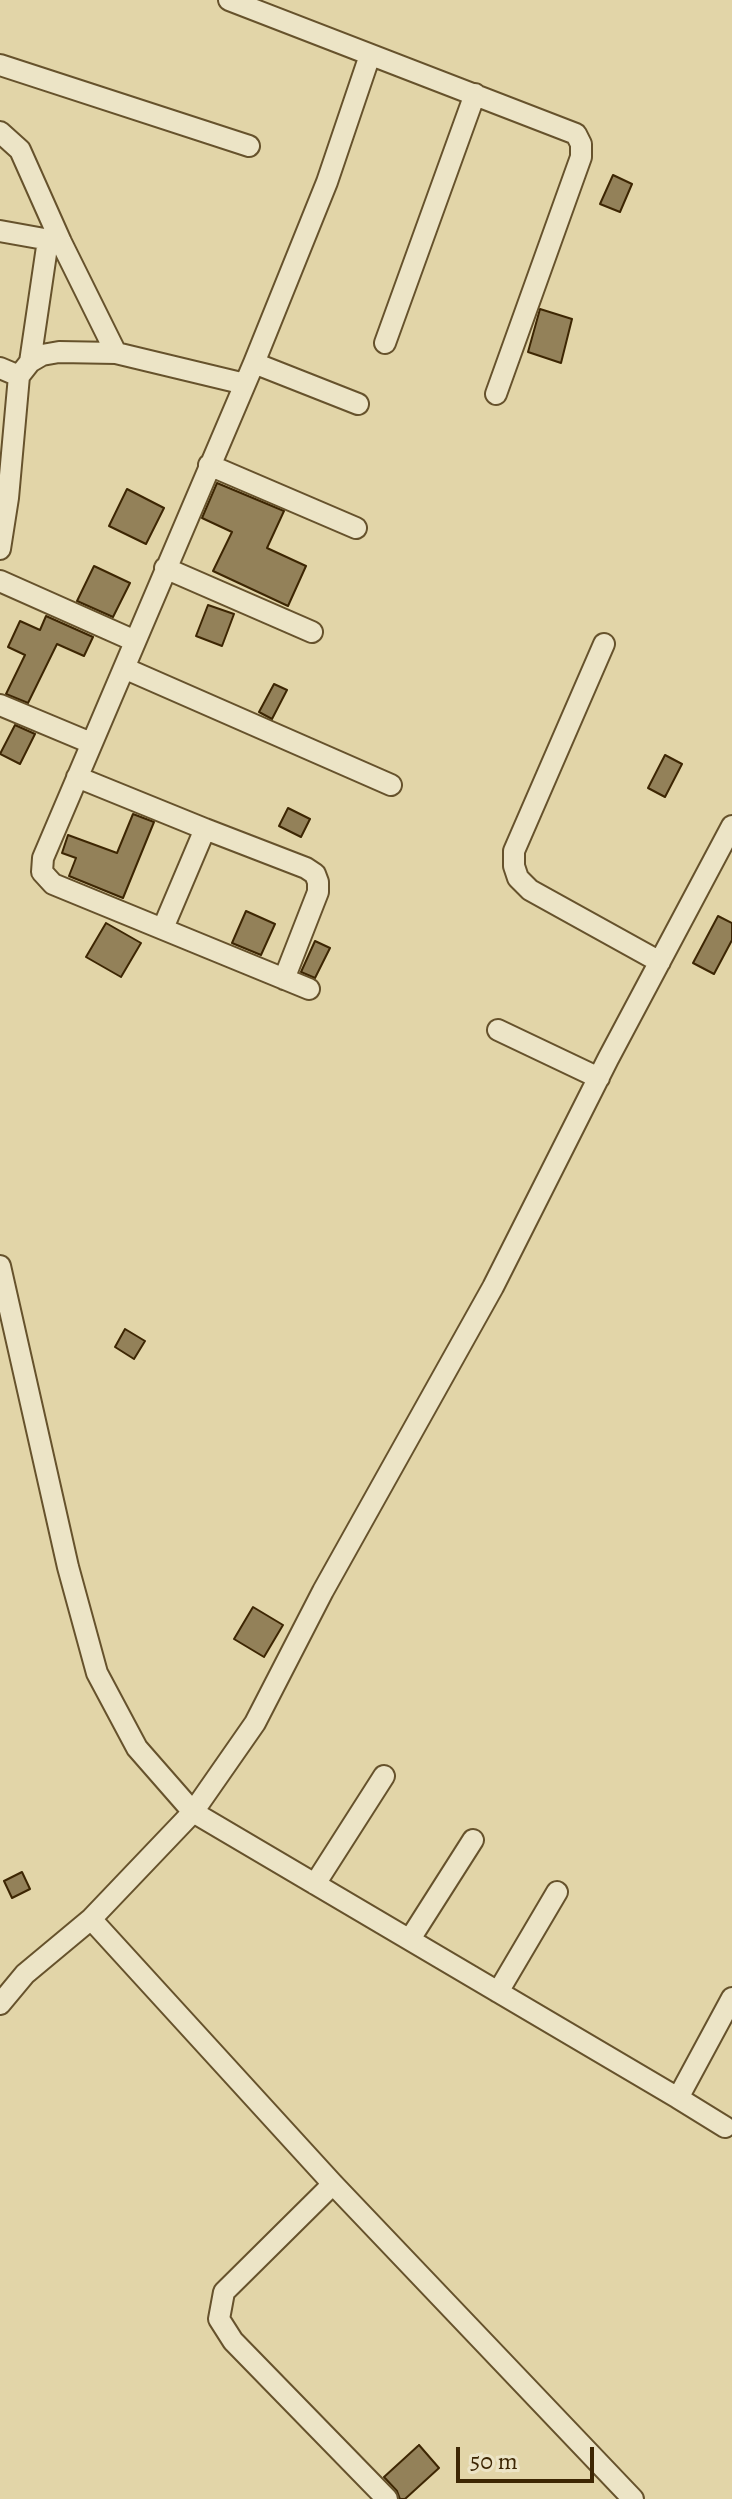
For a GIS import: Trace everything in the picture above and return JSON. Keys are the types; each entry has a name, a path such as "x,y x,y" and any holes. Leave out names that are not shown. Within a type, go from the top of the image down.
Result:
{"street":[{"path":"229,0 576,134 581,144 581,157 496,394"},
{"path":"309,989 53,884 42,872 43,858 254,363 327,182 370,55"},
{"path":"0,65 249,146"},
{"path":"385,343 475,94"},
{"path":"0,132 20,150 54,241 116,353"},
{"path":"0,231 54,241"},
{"path":"0,549 8,498 16,369 54,241"},
{"path":"16,369 42,355 59,352 116,353 245,384"},
{"path":"254,363 358,404"},
{"path":"209,465 356,528"},
{"path":"165,568 312,632"},
{"path":"0,581 135,641"},
{"path":"604,644 514,851 514,866 518,878 530,890 660,962"},
{"path":"124,668 391,785"},
{"path":"0,705 91,743"},
{"path":"77,777 315,874 318,892 284,979"},
{"path":"0,2004 25,1974 91,1919 193,1812 255,1723 323,1591 493,1287 732,826"},
{"path":"163,928 205,829"},
{"path":"498,1030 599,1078"},
{"path":"0,1266 68,1567 97,1673 137,1748 193,1812 725,2127"},
{"path":"315,1884 384,1776"},
{"path":"410,1939 473,1840"},
{"path":"498,1992 557,1892"},
{"path":"91,1919 333,2184 633,2499"},
{"path":"678,2098 731,2001"},
{"path":"333,2184 224,2292 219,2319 233,2341 387,2499"}],"building":[{"path":"613,175 632,184 620,212 600,204"},
{"path":"540,309 572,319 561,363 528,352"},
{"path":"217,483 284,511 267,548 306,566 288,606 213,571 232,532 202,518"},
{"path":"127,489 164,508 146,544 109,526"},
{"path":"94,566 130,583 113,617 77,601"},
{"path":"208,605 234,614 222,646 196,636"},
{"path":"46,616 93,637 84,656 57,644 28,703 6,694 25,655 8,647 20,621 40,630"},
{"path":"274,684 287,690 272,719 259,712"},
{"path":"15,725 35,734 20,764 0,754"},
{"path":"665,755 682,764 665,797 648,788"},
{"path":"288,808 310,819 301,837 279,826"},
{"path":"133,814 154,822 123,898 69,876 76,858 62,853 68,835 117,853"},
{"path":"246,911 275,924 261,955 232,943"},
{"path":"718,916 732,923 732,940 714,974 693,963"},
{"path":"106,923 141,943 121,977 86,957"},
{"path":"315,941 330,948 315,978 301,972"},
{"path":"125,1329 145,1341 134,1359 115,1347"},
{"path":"253,1607 283,1625 264,1657 234,1639"},
{"path":"22,1872 30,1889 12,1898 4,1881"},
{"path":"419,2445 439,2468 405,2499 400,2499 384,2477"}]}
